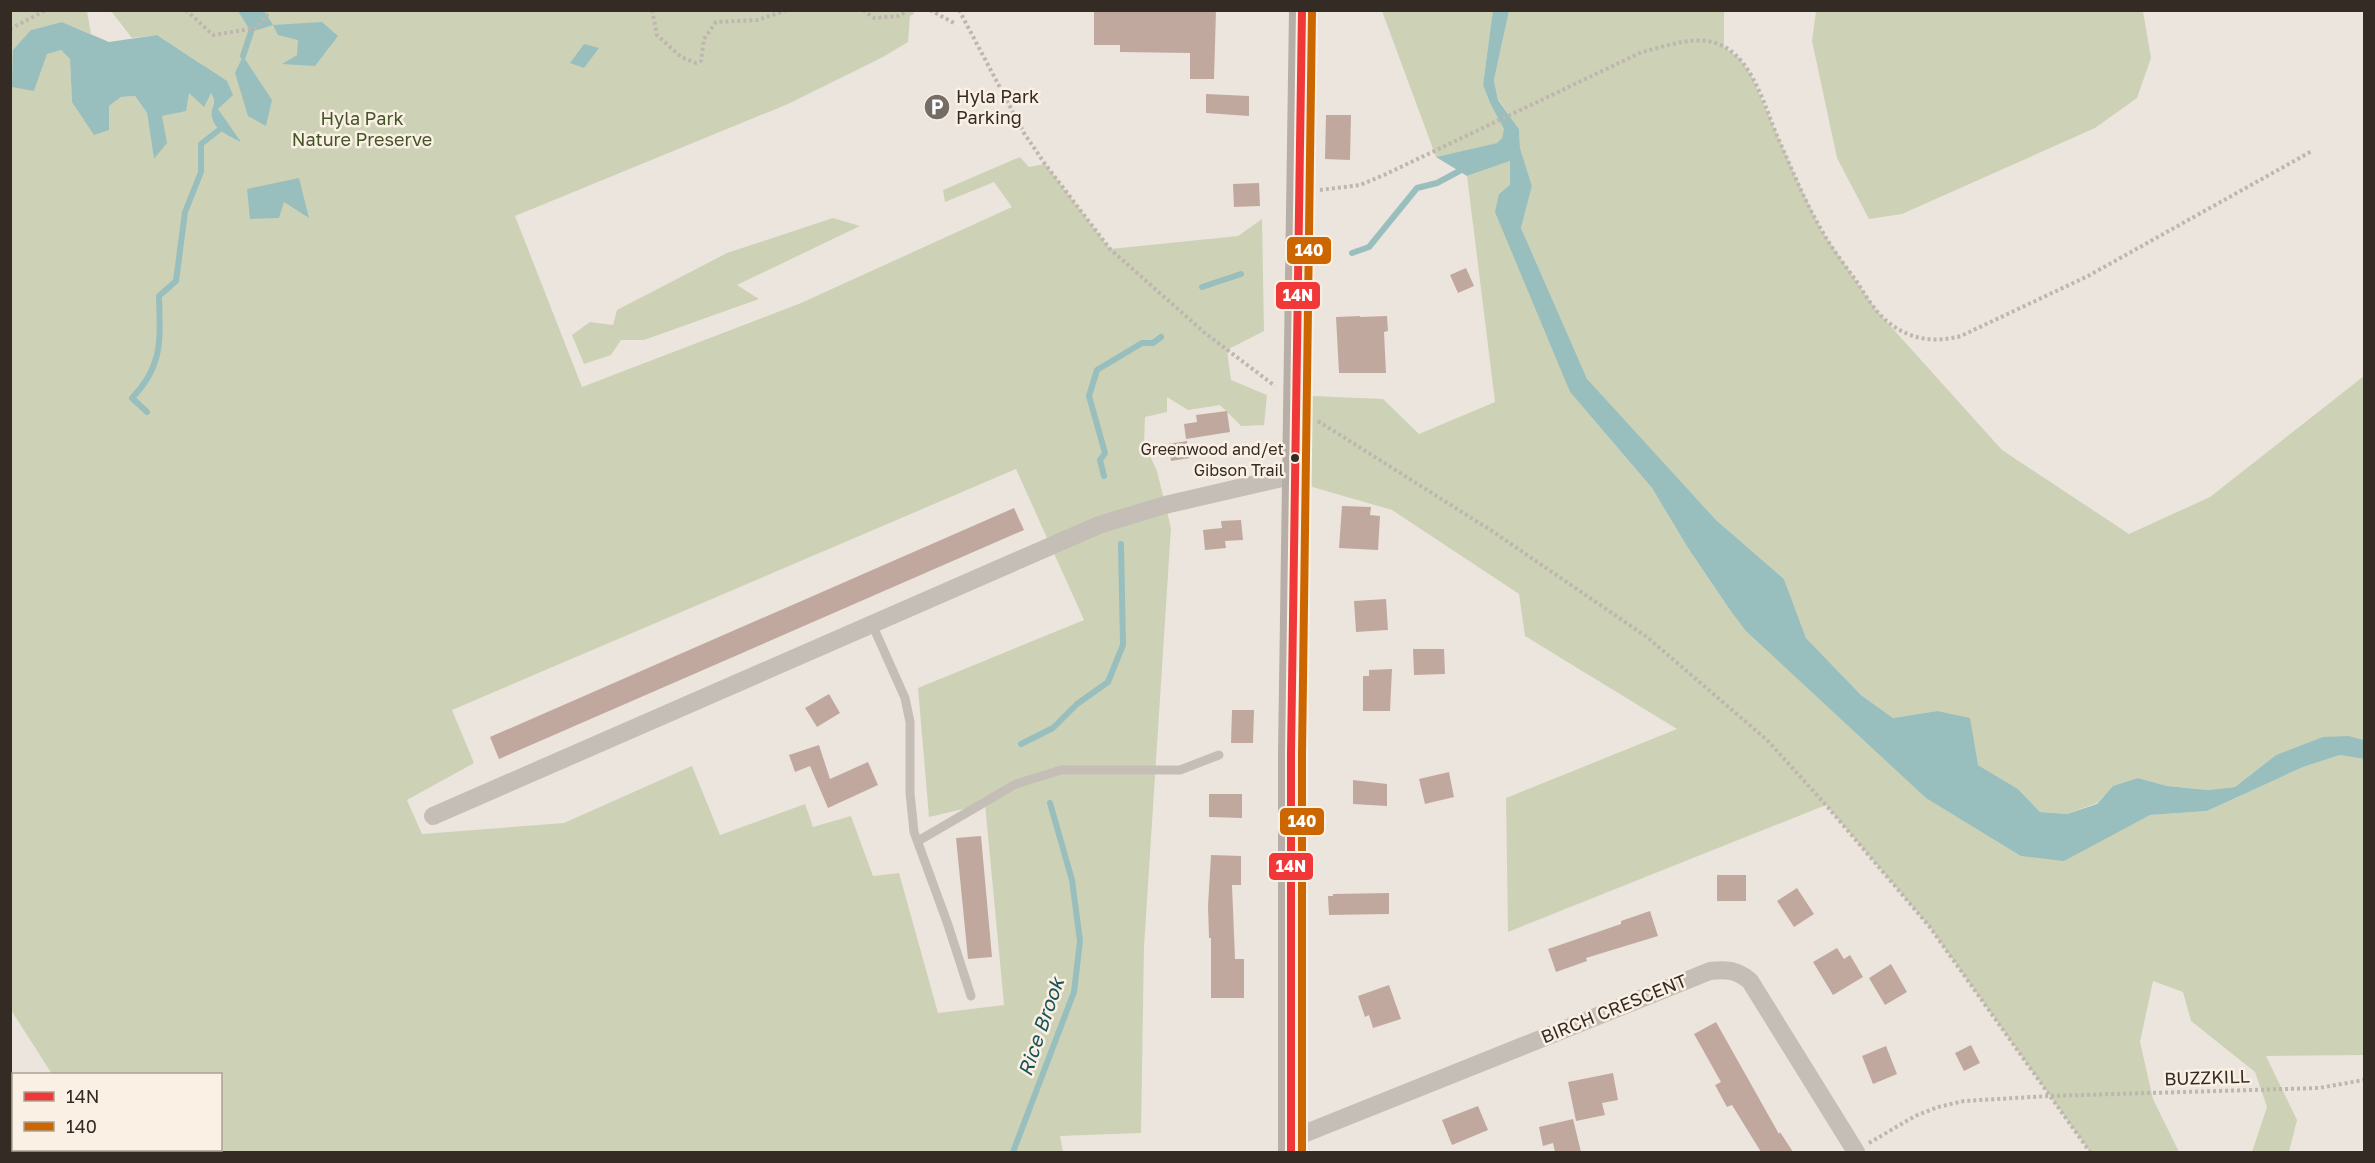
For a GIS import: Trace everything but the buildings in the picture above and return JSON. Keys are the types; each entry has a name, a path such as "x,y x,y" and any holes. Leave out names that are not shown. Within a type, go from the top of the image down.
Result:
{"main road":[{"path":"1291,1146 1291,753 1302,10"}],"street":[{"path":"433,816 1099,525 1165,505 1295,475"},
{"name":"BIRCH CRESCENT","path":"1291,1146 1710,971 1724,969 1740,972 1750,981 1855,1152"}],"lane":[{"path":"872,624 905,698 910,722 910,793 914,832 971,996"},
{"path":"918,841 1016,784 1061,770 1180,770 1219,755"}],"path":[{"path":"10,29 46,10"},
{"path":"186,10 213,35 256,28 269,10"},
{"path":"652,10 657,35 681,57 696,63 701,61 704,39 716,22 758,20 787,10"},
{"path":"863,10 874,18 898,15 909,10"},
{"path":"930,10 954,23"},
{"path":"959,10 1024,133 1045,165 1110,249 1205,333 1277,388"},
{"path":"1299,191 1338,189 1360,185 1642,52 1708,40 1724,46 1739,58 1751,75 1821,230 1876,310 1888,322 1905,333 1922,339 1942,341 1961,336 2088,276 2312,150"},
{"path":"1312,417 1492,531 1647,637 1767,740 1826,805 1929,926 2090,1152"},
{"name":"BUZZKILL","path":"1855,1152 1915,1116 1938,1107 1964,1101 2049,1096 2319,1088 2364,1080"}],"green space":[{"name":"Hyla Park Nature Preserve","path":"11,11 87,11 91,34 62,22 31,30 34,91 47,53 61,50 70,59 72,102 109,130 109,106 121,97 135,96 147,113 154,158 162,116 189,93 211,93 214,103 213,121 217,128 236,138 218,109 203,65 157,35 132,38 111,11 913,11 914,14 910,16 908,42 883,57 788,104 515,216 582,387 801,303 1012,207 994,182 945,202 943,190 1020,157 1029,167 1045,164 1110,249 1238,236 1262,219 1264,331 1227,350 1231,380 1267,395 1264,425 1241,426 1220,405 1188,410 1167,397 1167,412 1145,417 1144,443 1157,471 1171,528 1144,947 1141,1133 1060,1136 1063,1152 101,1152 222,1151 222,1073 51,1073 11,1010","holes":["1016,469 1084,620 918,688 929,817 985,804 1004,1005 938,1013 899,873 873,876 851,816 813,827 805,804 720,835 692,766 564,823 422,834 407,800 474,763 452,710"]},
{"path":"1382,11 1493,11 1483,85 1505,129 1498,143 1436,157"},
{"path":"1509,11 1724,11 1724,47 1739,58 1751,75 1821,230 1876,310 2002,450 2129,534 2210,497 2364,376 2364,740 2349,736 2276,755 2235,787 2208,790 2167,786 2138,778 2114,786 2097,803 2067,814 2040,812 2018,789 1978,765 1937,711 1893,718 1861,695 1806,638 1784,579 1716,520 1587,380 1521,228 1532,186 1520,148 1519,129 1498,99 1494,80"},
{"path":"1816,11 2143,11 2151,58 2137,98 2095,128 1902,214 1869,219 1837,158 1812,41"},
{"path":"1510,161 1510,186 1499,194 1570,392 1652,488 1688,548 1730,610 1926,798 2115,832 2150,815 2207,811 2303,767 2340,755 2364,759 2364,1055 2266,1056 2297,1120 2289,1152 2252,1152 2267,1107 2255,1072 2191,1021 2183,992 2153,981 2140,1042 2153,1099 2179,1152 2090,1152 1929,926 1826,805 1508,932 1506,798 1677,729 1525,636 1519,594 1392,510 1309,486 1312,396 1383,399 1419,434 1495,402 1467,176"},
{"path":"833,218 860,226 737,285 759,299 644,340 621,340 611,355 584,364 572,335 590,322 613,325 617,310 727,253"}],"water":[{"path":"1493,10 1509,11 1494,80 1498,100 1519,129 1520,148 1532,186 1521,228 1587,379 1716,520 1784,579 1806,638 1861,695 1893,718 1937,711 1970,718 1978,765 2018,789 2040,812 2067,814 2097,804 2113,786 2138,778 2167,786 2208,790 2235,787 2276,755 2323,737 2349,736 2364,740 2364,759 2340,755 2303,767 2207,811 2150,815 2064,861 2021,856 1926,798 1746,631 1688,548 1652,488 1570,392 1495,212 1499,194 1510,185 1510,161 1467,176 1436,157 1497,143 1502,138 1504,129 1483,85"},
{"path":"238,11 264,11 273,25 251,32"},
{"path":"62,22 109,42 157,35 227,81 233,95 218,109 241,142 223,132 213,122 214,100 211,93 204,107 189,93 186,111 162,116 167,143 154,159 147,113 135,96 121,97 109,106 109,130 94,135 72,102 70,59 61,50 47,54 34,91 12,87 13,50 31,30"},
{"path":"322,22 338,36 315,66 282,64 297,55 298,40 278,35 273,25"},
{"path":"584,44 599,48 584,68 570,63"},
{"path":"243,56 272,100 266,126 248,116 235,73"},
{"path":"299,178 309,218 284,202 279,218 250,219 247,189"}],"waterway":[{"path":"243,56 251,32"},
{"path":"147,412 132,398 150,374 155,362 160,325 159,296 176,281 185,212 201,172 201,144 219,130"},
{"name":"Rice Brook","path":"1352,253 1369,247 1417,188 1437,183 1465,168"},
{"name":"Rice Brook","path":"1202,287 1241,274"},
{"name":"Rice Brook","path":"1104,476 1100,460 1105,453 1089,396 1097,370 1142,343 1153,343 1161,337"},
{"name":"Rice Brook","path":"1021,744 1053,728 1077,704 1108,682 1123,645 1121,544"},
{"name":"Rice Brook","path":"1013,1152 1074,992 1080,941 1072,880 1050,803"}],"transit line":[{"name":"14N","path":"1291,1152 1291,753 1302,10"},
{"name":"140","path":"1302,1152 1302,753 1312,10"}],"place":[{"name":"Hyla Park Parking","path":"937,107"},
{"name":"Greenwood and/et Gibson Trail","path":"1295,458"}]}
